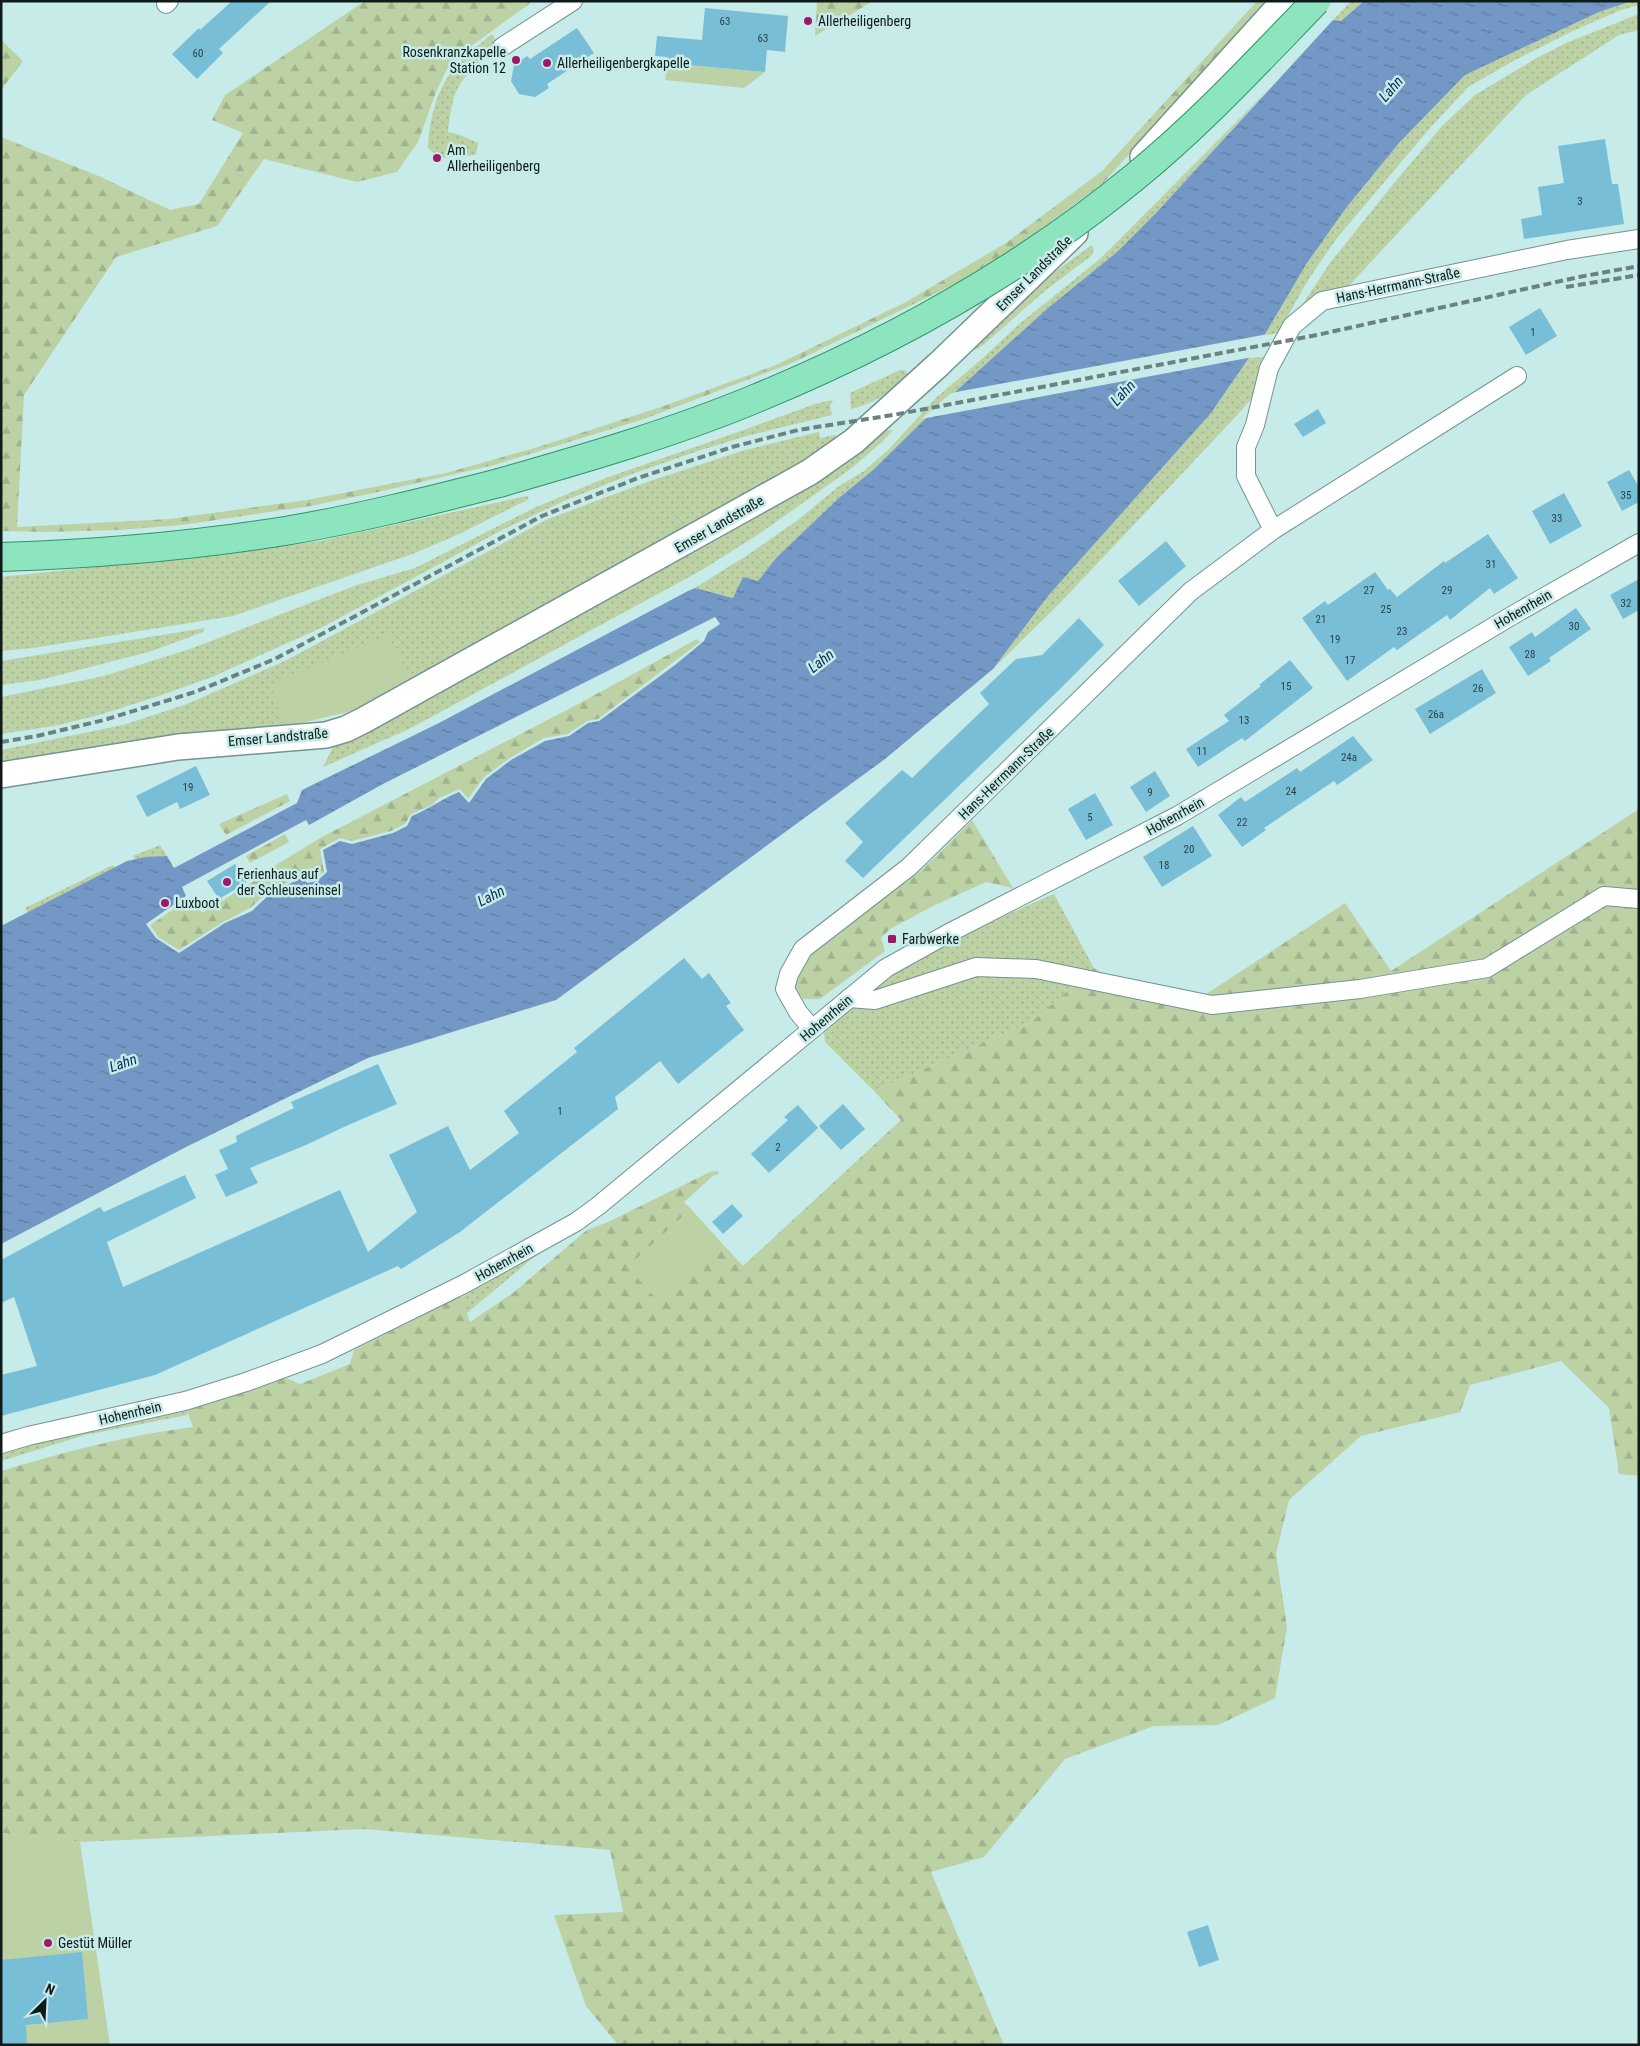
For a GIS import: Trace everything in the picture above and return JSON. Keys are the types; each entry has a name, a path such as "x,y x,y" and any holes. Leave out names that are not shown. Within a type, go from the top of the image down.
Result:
{"main road":[{"path":"1,556 66,555 176,546 285,530 393,510 500,483 656,436 755,399 835,365 940,310 991,280 1049,242 1137,176 1182,136 1225,95 1316,1"}],"street":[{"path":"502,47 573,1"},
{"name":"Emser Landstraße","path":"1,774 178,747 326,735 346,729 810,472 854,441 940,364 1068,240 1284,1"},
{"name":"Hans-Herrmann-Straße","path":"1273,530 1246,476 1246,447 1255,425 1269,368 1292,326 1322,301 1567,250 1639,238"},
{"name":"Hans-Herrmann-Straße","path":"812,1029 798,1012 785,989 789,974 803,949 909,867 1191,591 1273,530 1517,376"},
{"name":"Hohenrhein","path":"1,1444 28,1436 185,1401 246,1382 322,1354 466,1283 584,1216 886,968 949,933 1177,816 1513,614 1639,544"},
{"path":"849,998 875,1000 976,967 1036,969 1212,1005 1360,989 1487,968 1604,896 1639,899"}],"green space":[{"path":"365,1 533,1 466,50 447,69 436,92 418,142 397,172 357,182 264,159 217,226 116,257 24,395 17,527 169,519 307,500 446,473 535,448 664,406 776,365 906,302 1006,243 1102,171 1257,1 1268,1 1103,183 1022,243 955,284 792,363 644,419 494,465 378,492 310,506 182,525 120,530 1,531 1,137 101,177 170,210 199,204 243,133 212,120 225,95"},
{"path":"816,1 873,1 815,36"},
{"path":"1351,1 1364,1 1341,21 1333,20"},
{"path":"1632,1 1639,1 1639,5 1621,10 1575,30 1515,60 1468,87 1430,128 1337,238 1310,277 1278,333 1264,336 1307,263 1346,208 1399,143 1465,75 1599,12"},
{"path":"1639,14 1639,30 1619,35 1526,95 1344,291 1306,307 1302,305 1330,263 1390,188 1443,125 1475,95 1566,43"},
{"path":"492,34 499,45 462,81 453,101 450,114 448,132 478,143 476,155 440,158 428,148 432,118 442,88 446,79 461,61"},
{"path":"1,40 23,61 1,90"},
{"path":"667,63 765,72 744,88 665,80"},
{"path":"1270,88 1155,214 1117,252 1048,308 925,419 873,470 840,497 777,557 758,582 733,598 695,588 749,554 798,520 839,486 864,471 888,450 937,397 1018,325 1101,258"},
{"path":"1092,245 1094,250 1091,256 1046,290 982,346 966,354 1049,276"},
{"path":"1265,357 1252,398 1241,411 1062,601 993,669 1048,596 1211,413 1249,358"},
{"path":"900,370 905,370 910,376 882,396 867,404 851,409 850,393"},
{"path":"833,400 830,406 832,415 743,437 695,452 566,500 504,529 321,628 212,677 99,715 54,726 1,734 1,697 104,676 190,649 357,585 415,568 534,508 603,479 815,404"},
{"path":"893,430 852,468 759,534 702,570 409,729 323,767 335,743 664,565 715,541 819,480 854,456 882,431"},
{"path":"819,432 820,438 835,435 838,439 727,506 411,681 387,635 284,727 1,763 1,750 123,725 187,704 287,660 548,519 650,481 745,450"},
{"path":"527,496 529,499 457,535 415,553 233,616 33,648 1,651 1,577 210,555 320,541"},
{"path":"205,628 203,632 152,651 40,680 1,685 1,661"},
{"path":"388,635 411,681 382,698 348,712 284,727 270,684"},
{"path":"697,639 700,642 598,719 587,721 568,734 544,738 510,758 484,777 468,799 460,789 439,798 432,805 411,814 405,824 391,831 352,841 340,838 320,849 324,872 317,877 308,881 302,875 270,891 250,908 223,922 179,950 158,937 150,925 192,897 202,913 320,838 582,702"},
{"path":"287,794 290,801 226,835 219,824"},
{"path":"1639,809 1639,1476 1619,1474 1609,1408 1561,1361 1470,1385 1460,1412 1361,1436 1289,1500 1276,1554 1287,1627 1275,1698 1218,1725 1154,1726 1065,1759 984,1857 931,1872 1004,2045 618,2045 586,2006 554,1915 623,1912 610,1850 365,1829 80,1842 1,1833 1,1471 96,1445 193,1427 187,1411 284,1377 300,1384 350,1364 354,1350 461,1296 470,1322 513,1293 587,1230 608,1222 710,1172 718,1171 719,1174 713,1176 684,1202 691,1209 628,1267 655,1297 718,1239 743,1266 901,1120 874,1091 1031,1022 1094,968 1138,996 1191,1004 1345,903 1391,971"},
{"path":"972,820 1013,888 986,882 933,906 890,929 881,938 885,951 820,999 803,999 796,989 794,982 803,965 815,951 849,922 917,874"},
{"path":"285,834 289,842 250,863 246,856"},
{"path":"160,845 167,856 135,859 133,856"},
{"path":"113,865 115,868 28,913 25,908"},
{"path":"1054,894 1094,968 1031,1022 874,1091 825,1042 824,1033 870,992 900,970 956,938"},
{"path":"691,1209 718,1239 655,1297 627,1267"},
{"path":"555,1243 533,1258 467,1313 461,1298"},
{"path":"187,1411 187,1415 85,1435 1,1461 1,1452 25,1445"},
{"name":"Gestüt Müller","path":"1,1833 80,1842 110,2045 1,2045"}],"water":[{"name":"Lahn","path":"1364,1 1632,1 1599,12 1465,75 1399,143 1346,208 1307,263 1264,336 1211,413 1048,596 993,669 885,759 556,1000 368,1058 186,1147 1,1244 1,926 127,861 145,857 167,856 174,868 297,803 302,790 439,723 688,591 695,588 733,598 743,577 758,581 777,557 840,497 873,470 925,419 1048,308 1117,252 1155,214 1333,20 1341,21","holes":["715,617 720,624 708,632 704,641 675,665 599,721 588,723 569,736 545,741 511,760 486,779 469,803 459,792 412,816 407,826 393,833 352,844 340,841 323,850 327,872 318,880 308,883 301,878 271,893 252,911 225,923 179,953 156,938 146,924 186,896 182,887 306,820 309,825 383,784"]}],"pier":[{"path":"1268,334 1253,357 921,419 951,393"}],"building":[{"path":"232,1 271,1 219,49 223,53 197,79 172,54 199,28 200,30"},
{"path":"705,8 788,16 785,52 767,50 765,72 667,63 667,57 655,56 657,36 702,40"},
{"name":"Allerheiligenbergkapelle","path":"577,28 594,53 547,84 549,88 535,97 519,94 511,81 514,65 527,56 530,59"},
{"path":"1605,139 1612,184 1618,184 1624,224 1524,239 1521,219 1542,215 1538,187 1564,183 1558,146"},
{"path":"1540,308 1557,336 1526,355 1509,327"},
{"path":"1318,409 1326,423 1303,437 1294,424"},
{"path":"1629,470 1639,487 1639,502 1622,511 1607,482"},
{"path":"1564,493 1582,526 1550,544 1532,511"},
{"path":"1488,534 1518,578 1494,594 1490,588 1450,620 1447,615 1397,650 1394,647 1347,681 1302,618 1325,601 1328,605 1375,572 1388,590 1390,589 1397,597 1444,561 1445,563"},
{"path":"1166,541 1186,566 1139,606 1118,581"},
{"path":"1639,579 1639,610 1623,619 1610,595"},
{"path":"1576,608 1591,629 1549,658 1551,661 1528,676 1509,647 1532,632 1535,637"},
{"path":"1079,618 1104,645 863,878 845,861 863,842 845,823 902,770 912,778 989,704 980,693 1016,659 1042,655"},
{"path":"1290,660 1313,688 1245,741 1242,738 1198,767 1186,749 1229,721 1224,715"},
{"path":"1482,669 1496,693 1430,734 1415,709"},
{"path":"1353,736 1373,760 1337,785 1334,781 1264,828 1266,830 1242,847 1218,815 1241,797 1245,802 1297,768 1300,772"},
{"path":"196,766 210,795 180,809 177,802 147,817 136,796"},
{"path":"1155,771 1170,796 1146,812 1130,787"},
{"path":"1095,793 1113,825 1086,840 1068,809"},
{"path":"1193,826 1212,856 1162,887 1143,857"},
{"name":"Ferienhaus auf der Schleuseninsel","path":"235,864 247,882 219,899 207,881"},
{"path":"684,958 702,979 709,973 731,1003 726,1006 744,1030 678,1084 660,1061 615,1097 618,1109 460,1232 401,1269 398,1266 155,1375 1,1416 1,1375 37,1366 14,1297 1,1303 1,1260 100,1207 104,1212 185,1175 196,1198 107,1242 123,1287 340,1190 368,1252 417,1212 389,1155 448,1126 470,1170 519,1133 504,1111 577,1052 574,1048"},
{"path":"378,1064 397,1104 250,1168 258,1183 226,1197 215,1175 228,1169 219,1150 237,1142 236,1136 294,1108 291,1102"},
{"path":"843,1104 865,1129 841,1150 819,1126"},
{"path":"798,1105 818,1128 769,1173 751,1154 788,1120 784,1117"},
{"path":"732,1204 743,1216 723,1234 712,1222"},
{"path":"1208,1925 1219,1960 1199,1967 1187,1932"},
{"path":"82,1952 88,2019 26,2025 27,2045 1,2045 1,1960"}],"railway":[{"path":"1,742 37,736 104,720 195,692 275,659 542,516 638,478 732,447 798,430 893,415 1317,335 1579,277 1639,266"},
{"path":"1566,287 1639,275"}],"place":[{"name":"Allerheiligenberg","path":"808,21"},
{"name":"Rosenkranzkapelle Station 12","path":"516,60"},
{"name":"Allerheiligenbergkapelle","path":"547,63"},
{"name":"Am Allerheiligenberg","path":"437,158"},
{"name":"Ferienhaus auf der Schleuseninsel","path":"227,882"},
{"name":"Luxboot","path":"165,903"},
{"name":"Farbwerke","path":"892,939"},
{"name":"Gestüt Müller","path":"48,1943"}]}
